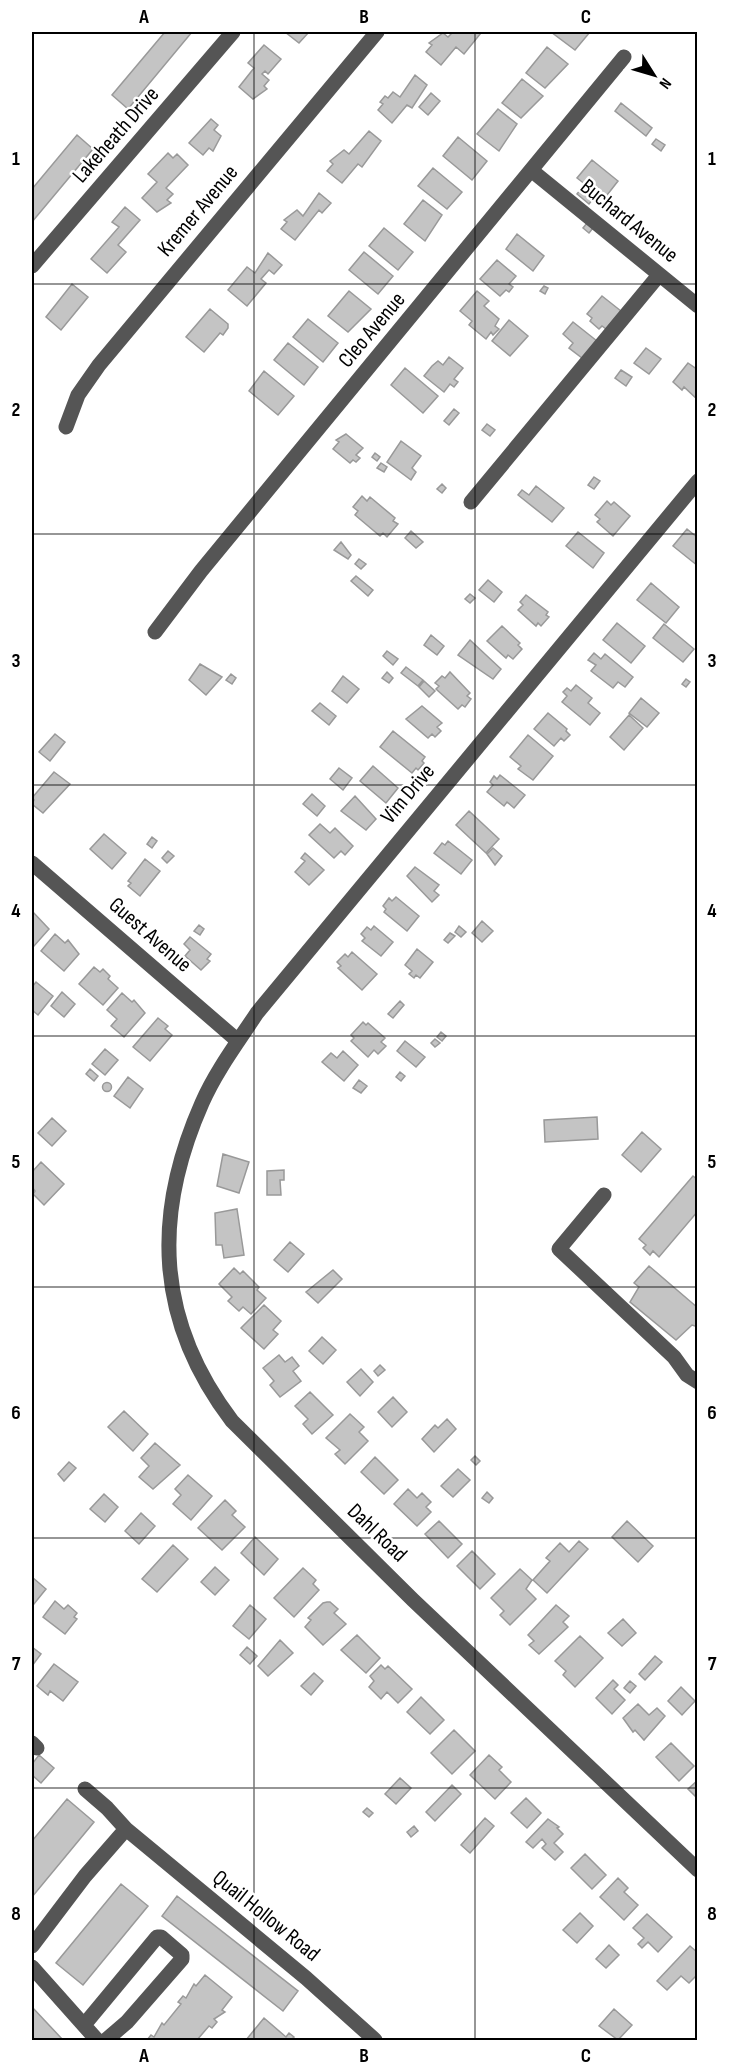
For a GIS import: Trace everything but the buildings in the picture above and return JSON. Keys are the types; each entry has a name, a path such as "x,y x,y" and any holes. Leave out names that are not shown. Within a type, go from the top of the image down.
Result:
{"street":[{"name":"Lakeheath Drive","path":"32,266 233,32"},
{"name":"Kremer Avenue","path":"66,427 78,395 99,365 377,32"},
{"name":"Cleo Avenue","path":"155,632 201,571 624,57"},
{"name":"Buchard Avenue","path":"531,170 698,306"},
{"path":"471,502 659,275"},
{"name":"Vim Drive","path":"183,1155 202,1101 238,1041 296,964 698,481"},
{"name":"Guest Avenue","path":"32,862 238,1041"},
{"name":"Dahl Road","path":"183,1155 174,1186 169,1228 173,1298 182,1335 212,1395 264,1455 698,1870"},
{"path":"603,1195 559,1249 674,1357 687,1375 698,1382"},
{"name":"Quail Hollow Road","path":"85,1789 126,1829 306,1978 375,2040"},
{"path":"32,1946 85,1876 126,1829"},
{"path":"84,2025 157,1938 161,1937 182,1955 182,1959 127,2022 106,2040"},
{"path":"32,1967 97,2040"}]}
